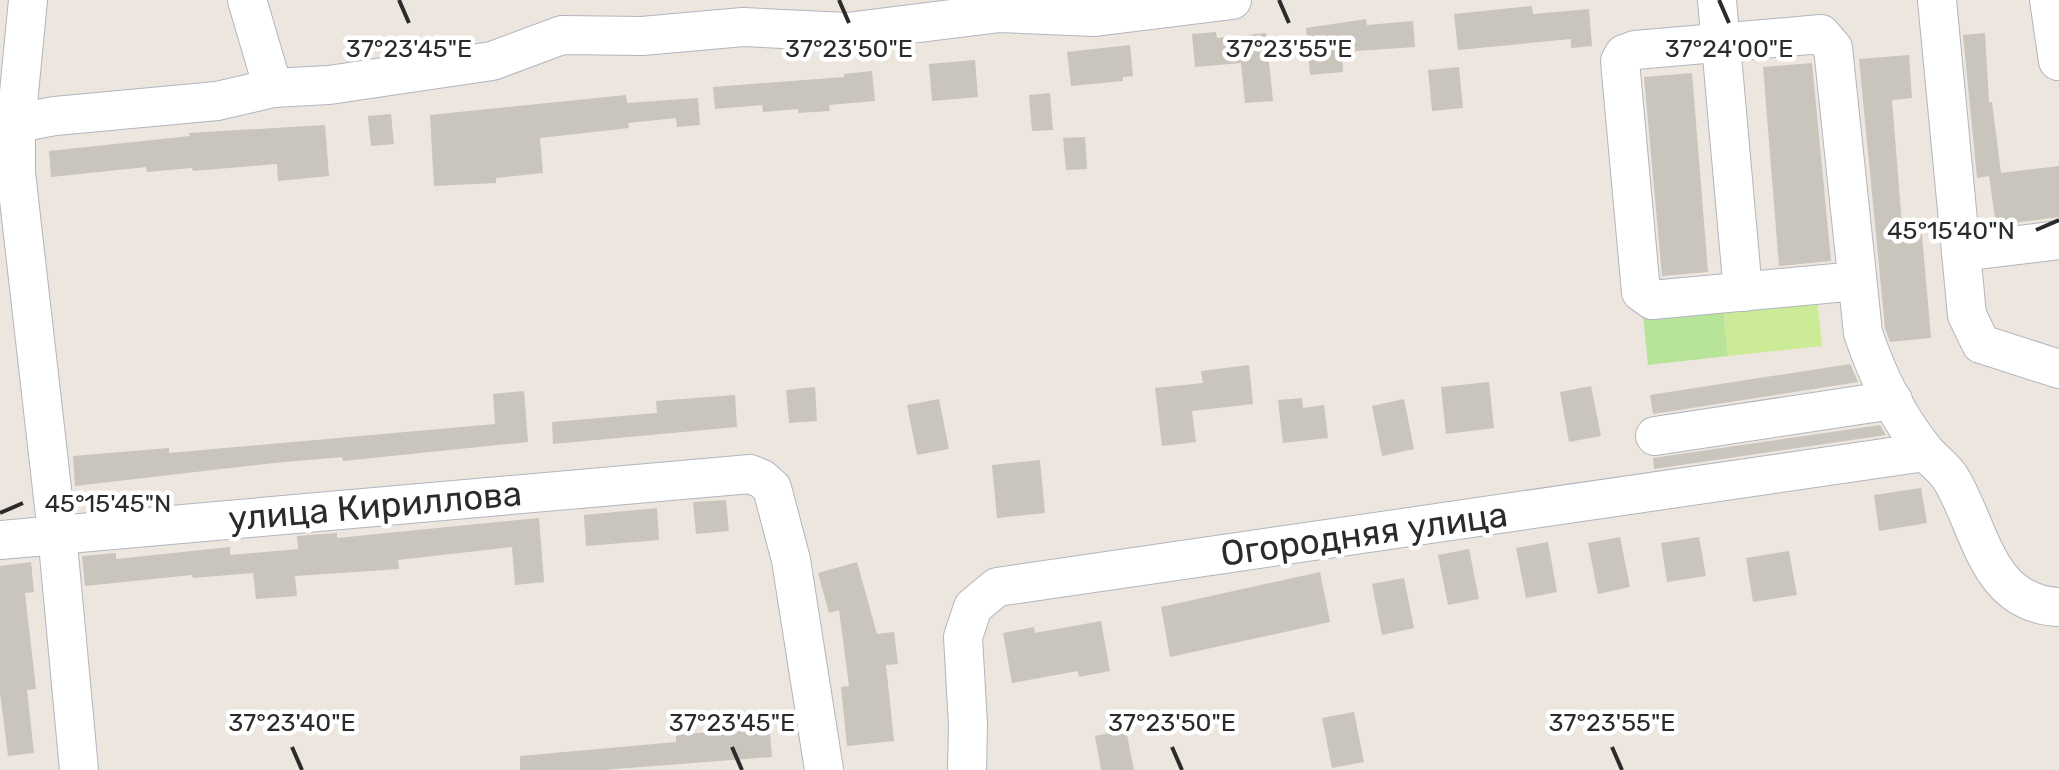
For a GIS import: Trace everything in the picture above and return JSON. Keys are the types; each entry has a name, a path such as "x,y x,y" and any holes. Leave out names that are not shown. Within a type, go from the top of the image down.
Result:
{"street":[{"path":"28,0 8,125 57,533 79,770"},
{"path":"247,0 273,88"},
{"path":"8,125 55,116 217,101 273,88 330,85 492,62 562,34 642,36 737,14 847,32 1000,14 1096,16 1232,0"},
{"path":"1717,0 1743,292"},
{"path":"1937,0 1967,315 1982,344 2059,368"},
{"path":"2048,0 2058,61"},
{"path":"1857,281 1652,300 1641,292 1620,61 1624,54 1821,34 1828,39 1833,48 1863,334 1892,400 1926,452 1952,480 1985,557 2002,580 2028,602 2059,607"},
{"path":"1961,252 2059,240"},
{"path":"1655,436 1892,400"},
{"name":"Огородняя улица","path":"967,770 963,637 973,607 997,587 1926,452"},
{"name":"улица Кириллова","path":"0,540 750,474 762,478 772,488 790,560 824,770"}],"green space":[{"path":"1817,296 1822,346 1728,356 1723,307"},
{"path":"1723,307 1728,356 1648,365 1643,315"}],"building":[{"path":"1532,6 1533,14 1589,9 1592,46 1571,48 1571,39 1458,50 1454,14"},
{"path":"1366,19 1367,25 1413,21 1415,47 1342,52 1343,72 1310,75 1306,28"},
{"path":"1216,32 1217,38 1266,33 1273,101 1245,103 1241,63 1195,67 1192,34"},
{"path":"1985,33 1989,102 2001,173 2059,166 2059,217 1996,225 1989,176 1977,178 1963,35"},
{"path":"1130,45 1133,76 1123,77 1123,81 1071,86 1067,52"},
{"path":"1909,55 1912,98 1892,100 1902,225 1921,224 1931,338 1890,342 1885,328 1859,59"},
{"path":"975,60 978,97 932,101 929,64"},
{"path":"1812,63 1831,261 1779,266 1763,67"},
{"path":"1459,67 1463,108 1432,111 1428,70"},
{"path":"872,71 875,101 829,105 830,111 798,113 798,109 763,112 762,105 715,109 713,87 844,77"},
{"path":"1692,73 1708,272 1662,276 1644,77"},
{"path":"1050,93 1053,130 1032,131 1029,95"},
{"path":"626,95 627,103 698,98 700,125 677,127 676,118 628,123 629,128 540,138 543,173 496,178 496,183 434,186 430,115"},
{"path":"391,114 394,144 371,146 368,116"},
{"path":"325,125 329,176 278,181 277,164 193,171 192,168 147,172 146,167 51,177 49,151 190,136 189,133"},
{"path":"1085,137 1087,169 1066,170 1063,138"},
{"path":"1850,364 1858,382 1653,414 1650,395"},
{"path":"1249,365 1253,404 1192,411 1196,442 1162,446 1155,388 1203,383 1201,371"},
{"path":"1489,382 1494,428 1446,434 1441,387"},
{"path":"1591,386 1601,436 1569,442 1560,392"},
{"path":"815,387 817,421 789,423 786,390"},
{"path":"524,391 528,442 343,461 342,457 274,463 75,486 73,456 169,448 169,453 495,424 493,394"},
{"path":"735,395 737,427 553,444 552,422 657,413 656,401"},
{"path":"1302,398 1303,408 1324,405 1328,438 1283,443 1278,400"},
{"path":"939,399 949,449 917,455 907,405"},
{"path":"1404,399 1414,449 1382,456 1372,406"},
{"path":"1880,425 1886,435 1654,469 1653,458"},
{"path":"1040,460 1045,513 997,518 992,465"},
{"path":"1921,488 1927,523 1879,531 1874,495"},
{"path":"726,500 729,531 696,534 693,502"},
{"path":"657,508 659,540 586,546 584,515"},
{"path":"539,518 544,582 515,585 512,547 398,560 399,569 295,576 297,596 256,599 253,573 85,586 82,556 116,553 116,559 230,547 230,555 298,549 297,536 337,533 337,538"},
{"path":"1620,537 1630,587 1598,594 1588,543"},
{"path":"1699,537 1706,576 1667,582 1661,543"},
{"path":"1548,542 1557,592 1526,598 1516,548"},
{"path":"1469,549 1479,599 1448,605 1438,555"},
{"path":"1789,551 1797,595 1753,602 1746,558"},
{"path":"31,562 34,592 25,593 36,689 27,690 34,753 8,756 0,693 0,566"},
{"path":"857,562 877,634 894,632 898,664 886,665 894,741 847,746 841,687 849,686 839,610 829,613 818,573"},
{"path":"1320,572 1330,622 1170,657 1161,607"},
{"path":"1404,578 1414,628 1382,635 1372,584"},
{"path":"1101,621 1110,671 1079,677 1078,671 1012,683 1003,633 1034,627 1035,633"},
{"path":"1354,712 1364,762 1332,768 1322,718"},
{"path":"769,721 772,757 602,770 520,770 520,756 676,742 676,735 732,730 731,724"},
{"path":"1126,730 1134,770 1101,770 1095,736"}]}
